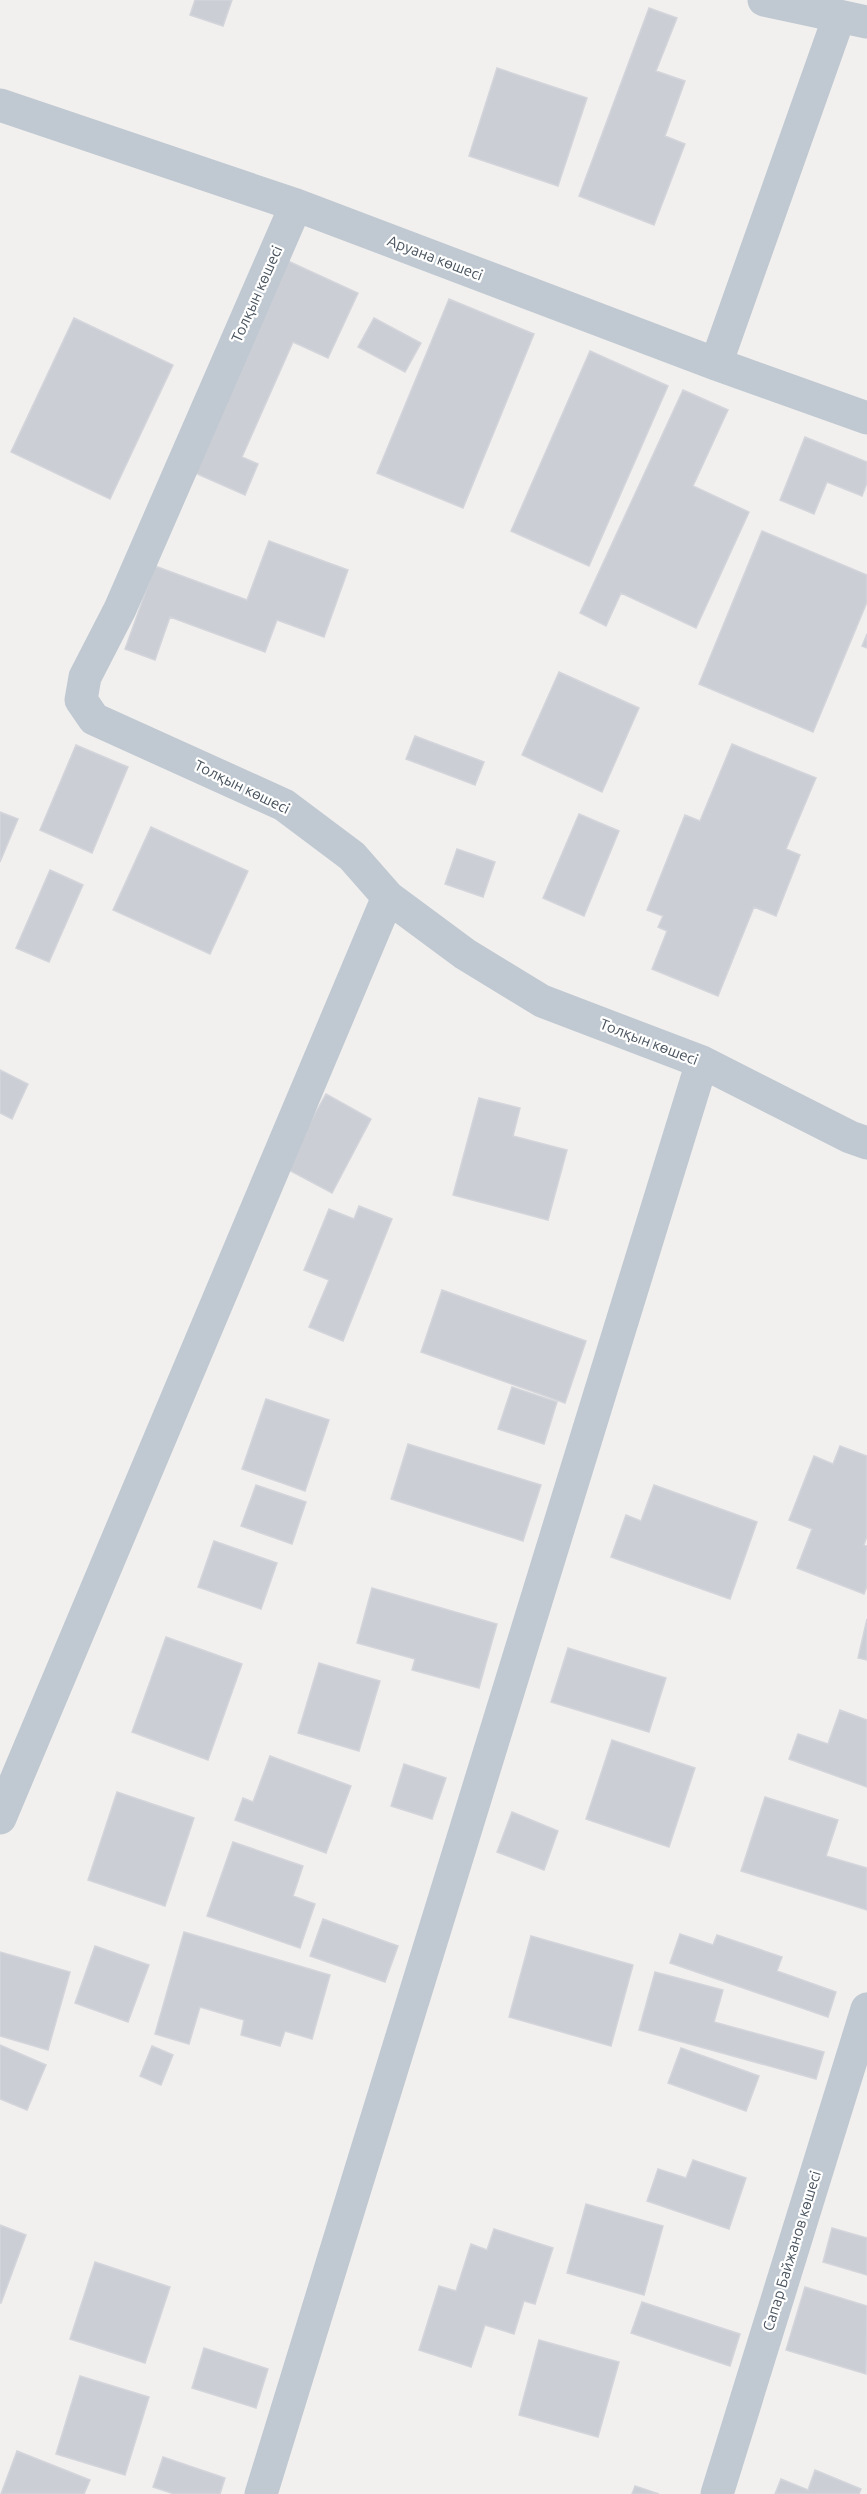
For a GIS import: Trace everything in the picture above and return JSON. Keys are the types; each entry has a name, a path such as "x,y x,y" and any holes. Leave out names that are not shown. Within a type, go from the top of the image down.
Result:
{"street":[{"path":"716,364 853,19 764,0"},
{"name":"Аруана көшесі","path":"0,105 296,205 716,364 867,418"},
{"name":"Толқын көшесі","path":"296,205 120,609 85,677 81,700 94,719 284,805 352,856 388,897 465,954 542,1001 702,1062 850,1137 867,1143"},
{"path":"1,1812 388,897"},
{"path":"261,2494 702,1062"},
{"name":"Сапар Байжанов көшесі","path":"717,2494 867,2008"}],"building":[{"path":"195,0 232,0 223,26 190,15"},
{"path":"649,8 677,18 656,71 685,81 665,136 685,144 654,225 579,196"},
{"path":"497,68 587,98 558,186 469,156"},
{"path":"288,261 358,293 328,358 293,342 242,457 258,464 245,495 193,472"},
{"path":"449,299 534,334 463,508 377,473"},
{"path":"74,318 173,365 110,499 11,452"},
{"path":"374,318 421,343 405,372 358,347"},
{"path":"590,351 668,386 589,566 511,531"},
{"path":"683,390 728,410 693,486 749,512 696,628 621,593 606,626 580,613"},
{"path":"805,437 867,462 867,483 862,496 827,482 814,514 780,500"},
{"path":"762,531 867,575 867,602 813,732 699,684"},
{"path":"269,541 348,570 324,637 277,620 265,652 170,617 155,660 125,649 155,566 247,600"},
{"path":"867,634 867,648 862,646"},
{"path":"559,672 639,708 602,792 522,755"},
{"path":"415,736 484,762 475,785 406,759"},
{"path":"732,744 816,778 786,849 800,855 776,916 754,907 718,996 652,969 667,931 658,927 663,916 647,910 685,815 700,821"},
{"path":"76,745 128,767 92,853 40,830"},
{"path":"0,812 18,819 0,862"},
{"path":"579,814 619,831 584,916 543,898"},
{"path":"151,827 248,871 210,954 113,910"},
{"path":"457,849 495,862 483,897 445,884"},
{"path":"50,870 83,885 49,962 16,948"},
{"path":"0,1070 28,1084 12,1119 0,1113"},
{"path":"326,1094 371,1119 332,1193 285,1168"},
{"path":"479,1098 520,1108 513,1136 567,1150 548,1220 453,1195"},
{"path":"359,1206 392,1219 343,1341 309,1327 329,1280 304,1270 329,1209 354,1219"},
{"path":"442,1290 586,1341 565,1403 421,1352"},
{"path":"512,1387 557,1402 544,1444 498,1429"},
{"path":"266,1399 329,1420 305,1491 242,1469"},
{"path":"408,1444 541,1485 523,1541 391,1499"},
{"path":"840,1446 867,1456 867,1536 864,1545 867,1546 867,1586 864,1594 797,1568 812,1529 789,1520 814,1456 833,1464"},
{"path":"256,1485 306,1502 292,1544 241,1526"},
{"path":"654,1485 757,1522 730,1599 611,1557 626,1515 641,1521"},
{"path":"214,1541 277,1563 261,1609 198,1587"},
{"path":"372,1588 497,1624 479,1688 412,1670 415,1659 357,1643"},
{"path":"867,1619 867,1660 858,1658"},
{"path":"166,1637 242,1664 208,1760 132,1732"},
{"path":"568,1648 666,1678 649,1732 551,1702"},
{"path":"319,1663 380,1681 359,1751 298,1733"},
{"path":"840,1710 867,1720 867,1787 789,1759 798,1734 828,1744"},
{"path":"612,1740 695,1768 669,1847 586,1819"},
{"path":"270,1756 351,1786 326,1853 235,1820 243,1798 253,1802"},
{"path":"404,1764 446,1778 432,1819 391,1806"},
{"path":"117,1792 194,1818 165,1906 88,1880"},
{"path":"765,1797 838,1820 826,1856 867,1868 867,1910 741,1871"},
{"path":"512,1812 558,1831 544,1870 497,1852"},
{"path":"233,1842 303,1866 293,1896 315,1904 300,1948 207,1916"},
{"path":"323,1919 398,1946 385,1982 310,1956"},
{"path":"184,1932 330,1975 312,2039 285,2031 280,2046 241,2035 244,2020 200,2007 189,2044 155,2034"},
{"path":"680,1934 713,1945 717,1935 782,1957 777,1971 836,1992 828,2017 670,1963"},
{"path":"531,1936 633,1965 611,2046 509,2017"},
{"path":"95,1946 149,1965 128,2022 75,2003"},
{"path":"0,1952 70,1972 48,2050 0,2036"},
{"path":"655,1972 723,1990 714,2022 824,2052 816,2079 639,2030"},
{"path":"0,2045 46,2065 27,2110 0,2099"},
{"path":"152,2046 173,2055 161,2085 140,2076"},
{"path":"681,2048 759,2076 746,2111 668,2083"},
{"path":"693,2160 746,2178 729,2229 647,2201 658,2169 686,2178"},
{"path":"586,2204 663,2226 644,2295 567,2273"},
{"path":"0,2225 26,2235 1,2303 0,2303"},
{"path":"832,2228 867,2238 867,2275 823,2262"},
{"path":"494,2229 553,2248 535,2304 524,2301 514,2334 485,2325 471,2367 419,2350 439,2286 456,2291 471,2244 487,2250"},
{"path":"95,2262 170,2287 145,2363 70,2339"},
{"path":"805,2287 867,2306 866,2374 786,2350"},
{"path":"642,2302 740,2334 730,2366 631,2333"},
{"path":"539,2340 619,2362 598,2437 519,2415"},
{"path":"204,2348 268,2369 256,2408 192,2388"},
{"path":"80,2376 149,2397 125,2475 56,2454"},
{"path":"17,2451 90,2480 84,2494 1,2494"},
{"path":"163,2457 225,2478 220,2494 174,2494 153,2487"},
{"path":"815,2470 861,2489 859,2494 775,2494 781,2479 808,2490"},
{"path":"635,2486 659,2494 632,2494"}]}
